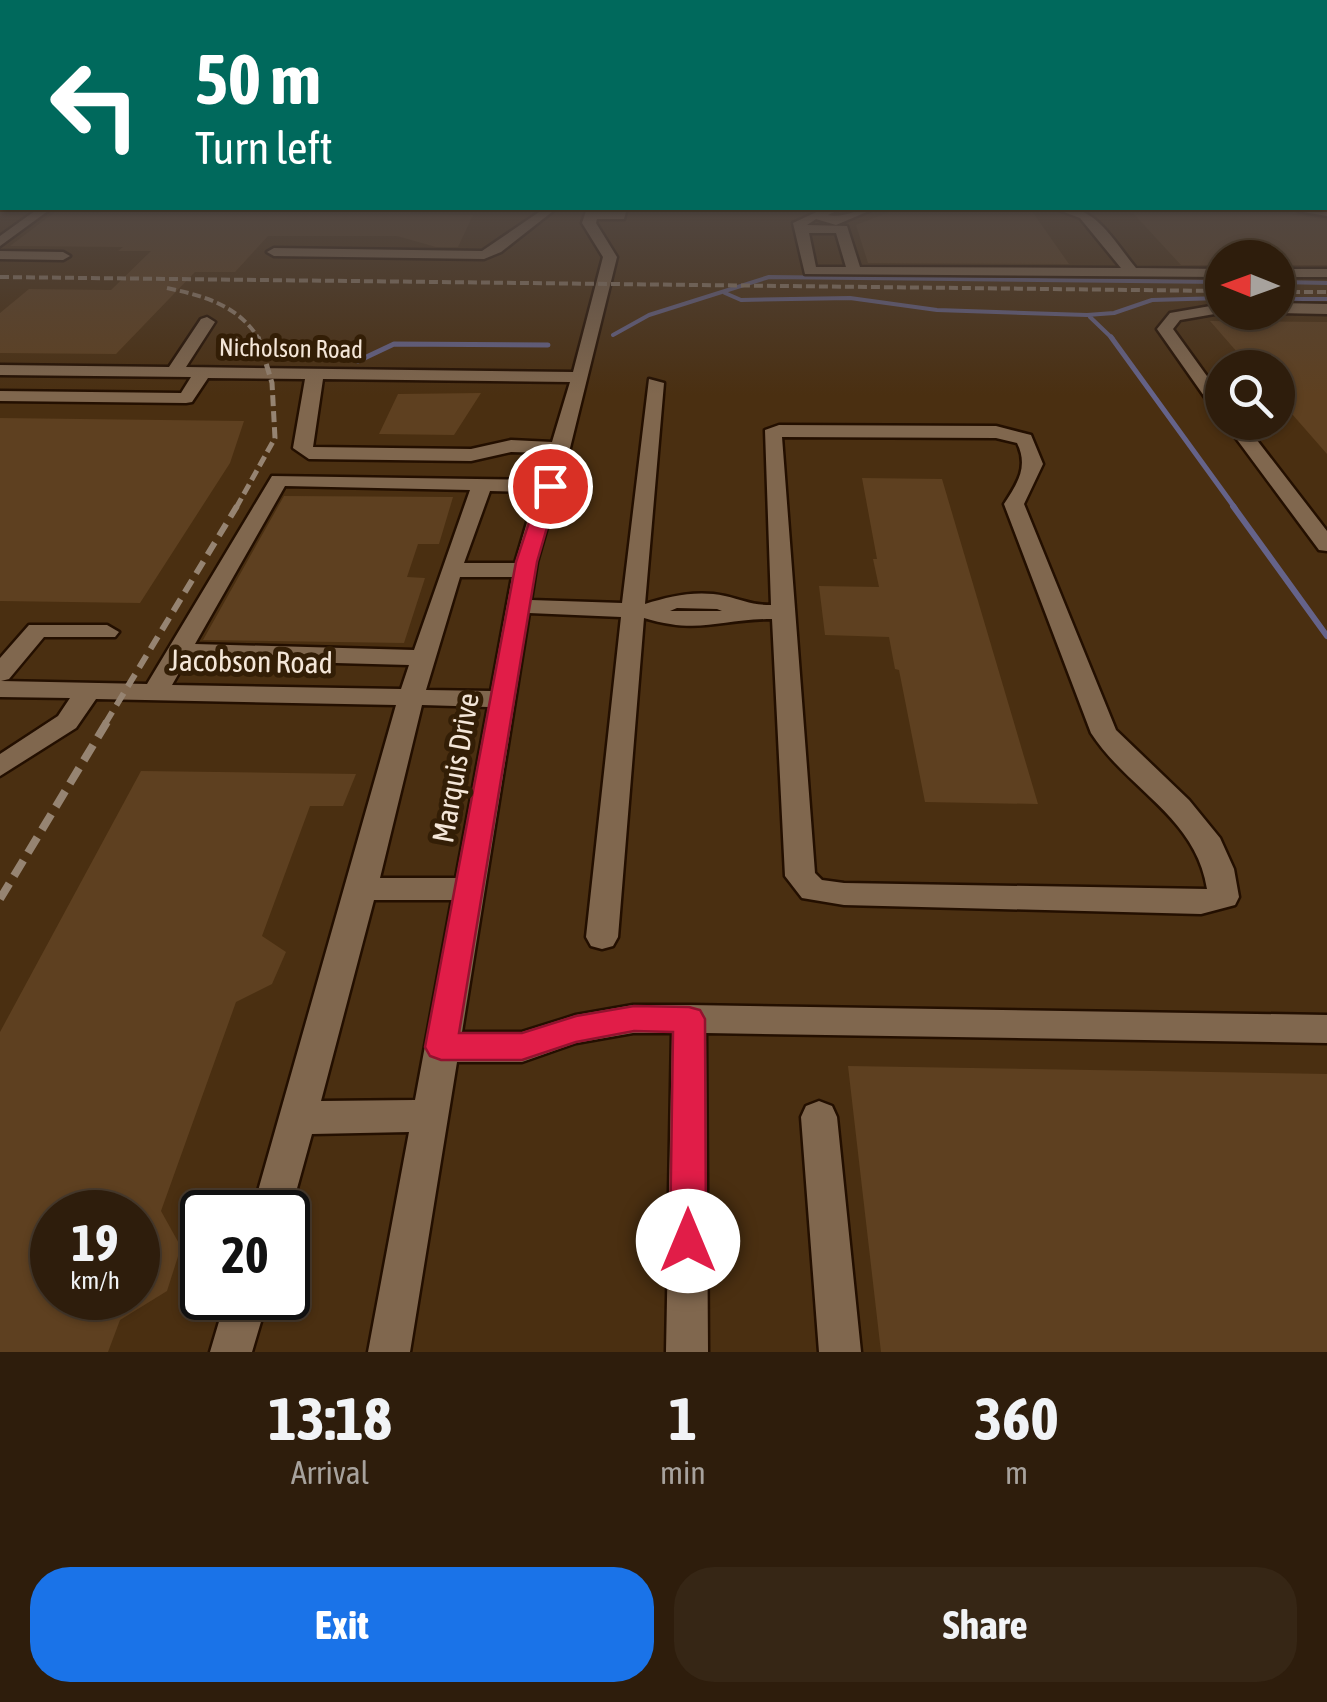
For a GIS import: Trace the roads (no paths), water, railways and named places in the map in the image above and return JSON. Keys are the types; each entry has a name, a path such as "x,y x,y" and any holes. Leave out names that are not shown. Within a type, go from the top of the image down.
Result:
{"street":[{"name":"Marquis Drive","path":"389,1352 525,570 607,269"},
{"path":"810,269 1205,273"},
{"path":"1129,269 1132,273"},
{"path":"1295,273 1327,273"},
{"path":"1295,308 1327,309"},
{"path":"1205,312 1176,316 1165,330 1205,386"},
{"path":"174,372 207,322"},
{"name":"Nicholson Road","path":"0,370 580,377"},
{"path":"0,396 186,398 203,372"},
{"path":"315,374 302,448 309,452 471,455 511,446 561,448"},
{"path":"602,937 642,610 655,384"},
{"path":"996,432 1024,438 1034,452 1036,466 1014,504 1104,733 1123,758 1203,830 1222,870 1224,897 1181,902 813,890 800,876 783,612 772,434 996,432"},
{"path":"1246,440 1327,545"},
{"path":"156,692 279,480 550,486"},
{"path":"278,1190 411,698 482,484"},
{"path":"451,570 525,570"},
{"path":"518,606 642,610 672,620 720,620 741,612 783,612"},
{"path":"5,661 37,630 107,632"},
{"path":"179,651 423,658"},
{"name":"Jacobson Road","path":"0,689 501,699"},
{"path":"0,767 68,722 88,691"},
{"path":"362,889 468,889"},
{"path":"441,1047 522,1047 576,1029 634,1019 1327,1028"},
{"path":"687,1352 689,1019"},
{"path":"298,1118 429,1116"},
{"path":"819,1117 840,1352"},
{"path":"231,1352 240,1320"}],"waterway":[{"path":"613,335 649,315 769,277 1205,282"},
{"path":"1295,282 1327,283"},
{"path":"725,293 741,300 850,298 937,310 1087,315 1114,313 1152,300 1205,298"},
{"path":"1295,299 1327,299"},
{"path":"1090,317 1111,337"},
{"path":"1111,337 1235,508"},
{"path":"358,361 394,344 548,345"},
{"path":"1233,506 1327,636"}],"railway":[{"path":"0,277 1205,291"},
{"path":"167,288 230,310 258,338"},
{"path":"1295,292 1327,292"},
{"path":"236,508 275,438 272,383 258,338"},
{"path":"105,724 237,506"},
{"path":"0,899 107,722"}]}
